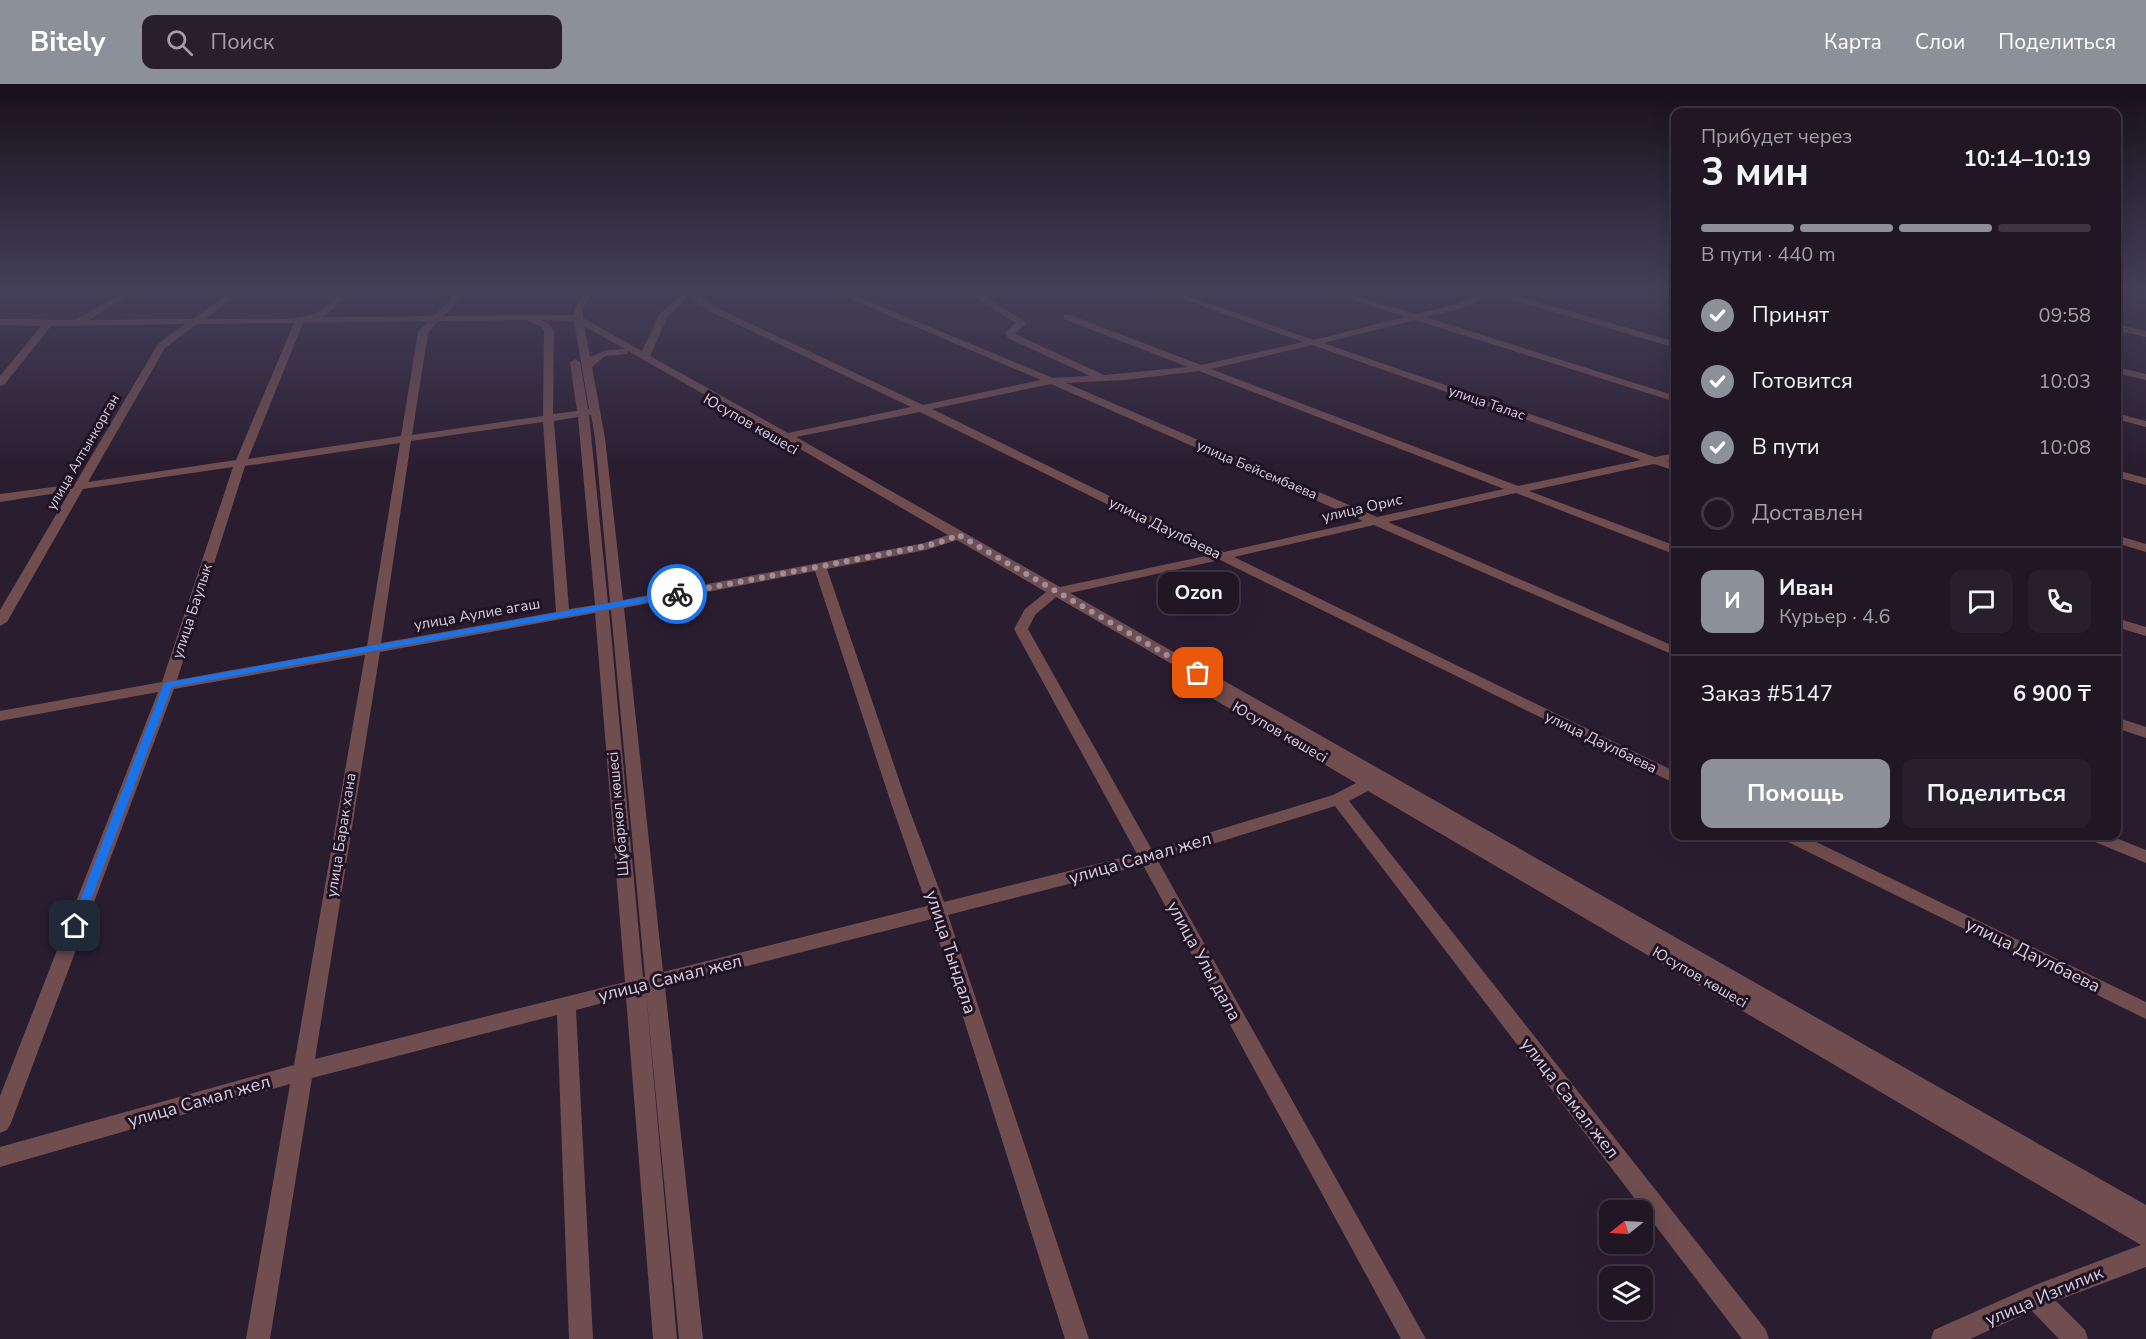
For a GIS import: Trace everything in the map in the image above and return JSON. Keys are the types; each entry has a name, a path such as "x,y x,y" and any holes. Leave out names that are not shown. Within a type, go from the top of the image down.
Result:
{"street":[{"path":"0,383 27,350"},
{"name":"улица Алтынкорган","path":"0,622 81,487 159,350"},
{"name":"улица Баулык","path":"0,1123 168,685 240,464 288,350"},
{"name":"улица Барак хана","path":"258,1339 406,440 423,350"},
{"path":"549,350 548,418 563,615"},
{"name":"Шұбаркөл көшесі","path":"574,350 589,412"},
{"name":"Шұбаркөл көшесі","path":"582,350 586,368 589,412 587,440 609,607 633,988 665,1339"},
{"name":"Юсупов көшесі","path":"620,350 781,437"},
{"name":"Юсупов көшесі","path":"633,350 1374,780 2146,1217"},
{"path":"645,356 648,350"},
{"name":"улица Даулбаева","path":"799,350 1671,777"},
{"name":"улица Бейсембаева","path":"977,350 1671,650"},
{"path":"1041,350 1103,378"},
{"path":"1153,350 1671,549"},
{"path":"781,437 1052,381 1202,368 1286,350"},
{"name":"улица Талас","path":"1328,350 1671,466"},
{"path":"1520,350 1671,397"},
{"path":"586,368 589,361 598,355 624,352"},
{"path":"2121,371 2146,377"},
{"path":"0,498 589,412"},
{"path":"2121,417 2146,424"},
{"name":"улица Орис","path":"1051,594 1671,457"},
{"path":"2121,475 2146,482"},
{"name":"улица Аулие агаш","path":"0,716 609,607 820,567 953,537"},
{"path":"2121,540 2146,548"},
{"name":"улица Тындала","path":"820,567 900,806 939,912 1077,1339"},
{"name":"улица Улы дала","path":"1051,594 1024,618 1021,629 1414,1339"},
{"path":"609,607 656,980 691,1339"},
{"path":"2121,624 2146,632"},
{"path":"2121,724 2146,733"},
{"name":"Юсупов көшесі","path":"1374,780 2146,1236"},
{"name":"улица Самал жел","path":"0,1157 303,1071 633,988 656,980 939,912 1147,858 1339,799 1374,780"},
{"name":"улица Самал жел","path":"1339,799 1757,1339"},
{"name":"улица Даулбаева","path":"1798,840 2146,1011"},
{"path":"2106,840 2146,857"},
{"path":"566,1005 581,1339"},
{"name":"улица Изгилик","path":"1944,1339 2035,1297 2146,1255"},
{"path":"2035,1297 2076,1339"}],"way so far":[{"path":"677,594 926,546 950,539 957,534 1198,673"}],"place":[{"name":"Ozon","path":"1198,673"}],"route":[{"path":"75,926 168,685 677,594"}]}
